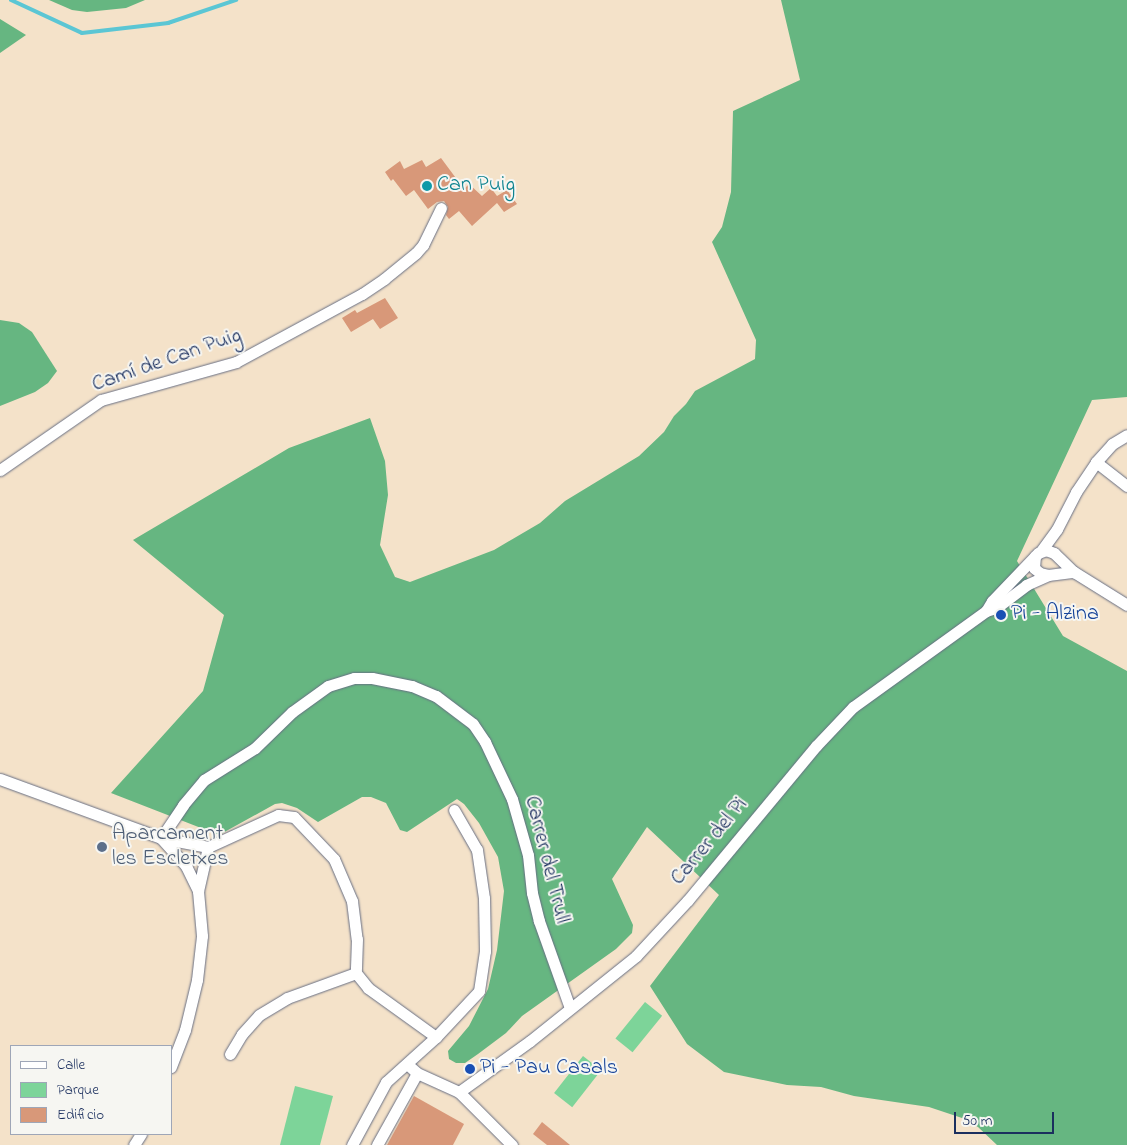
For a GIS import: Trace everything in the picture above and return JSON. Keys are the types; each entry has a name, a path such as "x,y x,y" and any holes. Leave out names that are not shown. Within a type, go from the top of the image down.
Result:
{"street":[{"name":"Camí de Can Puig","path":"0,470 101,400 236,362 377,284 410,258 423,245 441,208"},
{"name":"Carrer del Pi","path":"986,611 992,601 1038,553 1057,529 1080,485 1096,462 1112,444 1127,435"},
{"path":"1096,462 1127,486"},
{"path":"1057,529 1054,542 1057,557 1057,568 1050,574 1040,574 1034,568 1038,553 1050,551 1057,557 1074,572 1127,605"},
{"name":"Carrer del Pi","path":"459,1092 530,1041 626,966 688,900 833,726 893,676 986,611 996,608 1026,585 1050,574 1074,572"},
{"name":"Carrer del Trull","path":"162,838 183,806 204,780 255,748 292,712 328,686 354,678 372,678 412,686 436,696 474,724 485,742 512,799 528,856 532,894 539,921 570,1008"},
{"path":"0,779 162,838 208,847 278,815 294,817 334,859 352,901 357,938 356,973 368,988 436,1037"},
{"path":"352,1145 386,1082 436,1037 479,991 485,951 484,898 477,850 454,810"},
{"path":"162,838 186,866 198,891"},
{"path":"172,1064 185,1030 197,980 202,936 198,891 208,847"},
{"path":"230,1054 242,1034 259,1016 287,998 356,973"},
{"path":"407,1064 416,1073 459,1092 512,1145"},
{"path":"377,1145 416,1073"}],"green space":[{"path":"49,0 145,0 126,8 87,12 72,10"},
{"path":"781,0 1127,0 1127,397 1092,400 1017,561 1063,636 1127,671 1127,1145 997,1145 978,1127 962,1118 929,1107 854,1096 821,1087 787,1085 724,1072 687,1044 650,986 719,895 647,827 612,879 633,925 632,933 616,949 522,1016 506,1033 478,1054 465,1063 456,1063 449,1059 448,1051 469,1026 488,989 497,950 504,891 498,857 479,823 464,804 457,799 407,832 400,830 386,803 371,797 362,797 318,822 297,808 282,803 275,804 219,835 111,793 203,691 224,615 133,540 289,448 370,418 385,461 388,495 380,545 395,577 410,582 494,550 540,523 565,501 639,456 664,432 674,416 695,391 755,359 756,340 712,242 722,227 731,192 733,111 800,80"},
{"path":"0,19 26,35 0,53"},
{"path":"0,320 19,323 32,332 57,371 48,383 35,392 0,406"},
{"path":"645,1002 662,1016 633,1052 615,1039"},
{"path":"583,1056 601,1070 572,1107 554,1093"},
{"path":"295,1086 333,1096 320,1145 280,1145"}],"building":[{"path":"441,158 464,189 469,184 482,196 491,188 497,196 507,190 517,204 504,212 497,203 472,226 459,211 449,219 446,215 448,207 444,201 437,202 428,209 414,190 406,196 385,172 400,161 404,169 422,160 426,167"},
{"path":"385,298 398,318 380,329 373,319 351,332 342,318 355,310 357,313"},
{"path":"414,1096 464,1124 453,1145 387,1145"},
{"path":"542,1122 570,1145 547,1145 533,1134"}],"waterway":[{"path":"11,0 82,33 168,23 236,0"}],"place":[{"name":"Can Puig","path":"427,186"},
{"name":"Pi - Alzina","path":"1001,615"},
{"name":"Aparcament les Escletxes","path":"102,847"},
{"name":"Pi - Pau Casals","path":"470,1069"}]}
